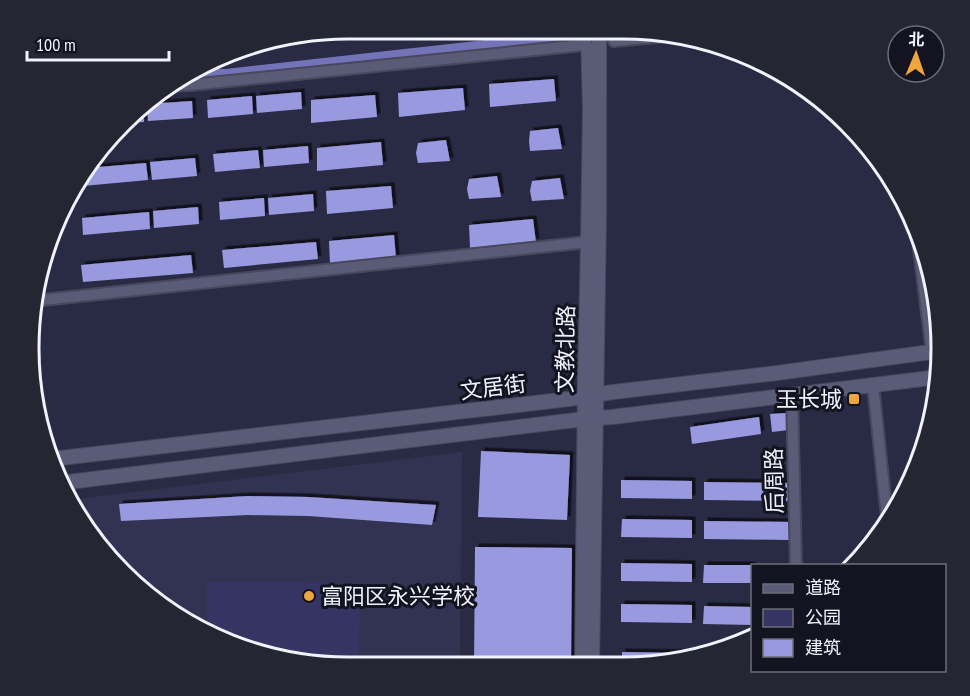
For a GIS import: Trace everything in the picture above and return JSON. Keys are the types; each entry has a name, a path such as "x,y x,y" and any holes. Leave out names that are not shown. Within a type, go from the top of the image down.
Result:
{"main road":[{"name":"文教北路","path":"592,40 588,242 592,657"},
{"name":"文教北路","path":"590,396 599,215 592,40"},
{"name":"文居街","path":"60,458 590,396 931,353"},
{"name":"文居街","path":"70,482 929,378"},
{"name":"文教北路","path":"582,657 590,419"}],"street":[{"path":"614,41 631,39"},
{"path":"185,85 592,40"},
{"path":"43,300 588,242"},
{"path":"873,386 886,508"},
{"name":"后周路","path":"792,395 796,564"}],"shaded area":[{"name":"富阳区永兴学校","path":"462,452 460,657 328,656 288,651 249,641 193,616 144,580 103,536 78,499"}],"green space":[{"path":"207,582 360,583 359,657 288,651 249,641 207,623"}],"building":[{"path":"554,79 556,101 490,107 489,84"},
{"path":"463,88 465,110 399,117 398,93"},
{"path":"301,92 302,109 257,113 256,96"},
{"path":"375,95 377,117 311,123 311,100"},
{"path":"252,96 253,114 208,118 207,100"},
{"path":"192,101 193,118 148,121 148,113 160,103"},
{"path":"558,128 562,149 530,151 530,131"},
{"path":"446,140 450,161 418,163 416,153 418,143"},
{"path":"381,142 383,165 317,171 317,148"},
{"path":"308,146 309,163 264,167 263,150"},
{"path":"258,150 260,168 215,172 213,154"},
{"path":"195,158 197,176 152,180 150,162"},
{"path":"146,163 148,180 85,186 98,167"},
{"path":"497,176 501,197 469,199 467,189 469,179"},
{"path":"560,178 564,199 532,201 530,191 532,181"},
{"path":"391,186 393,208 327,214 326,191"},
{"path":"313,194 314,211 269,215 268,198"},
{"path":"264,198 265,216 220,220 219,202"},
{"path":"198,207 199,224 154,228 153,211"},
{"path":"149,212 150,229 83,235 82,218"},
{"path":"533,219 536,242 470,248 469,225"},
{"path":"394,235 396,258 330,264 329,241"},
{"path":"316,242 318,259 224,268 222,250"},
{"path":"191,255 193,273 83,282 81,265"},
{"path":"787,413 789,430 772,432 770,414"},
{"path":"759,417 761,434 692,444 690,427"},
{"path":"481,451 570,455 567,520 478,517"},
{"path":"621,480 692,481 692,499 621,498"},
{"path":"704,482 791,483 791,501 704,500"},
{"path":"248,496 308,497 436,505 432,525 308,516 248,515 121,521 119,504"},
{"path":"622,519 692,520 692,538 621,537"},
{"path":"704,521 791,522 791,540 704,539"},
{"path":"475,547 572,548 571,657 474,657"},
{"path":"621,563 692,564 692,582 621,581"},
{"path":"704,565 751,565 751,583 703,583"},
{"path":"621,604 692,605 692,623 621,622"},
{"path":"704,606 751,607 751,625 703,624"},
{"path":"622,652 671,653 642,656 622,657"}],"waterway":[{"path":"206,73 226,74 539,39"}],"place":[{"name":"玉长城","path":"854,399"},
{"name":"富阳区永兴学校","path":"309,596"}]}
